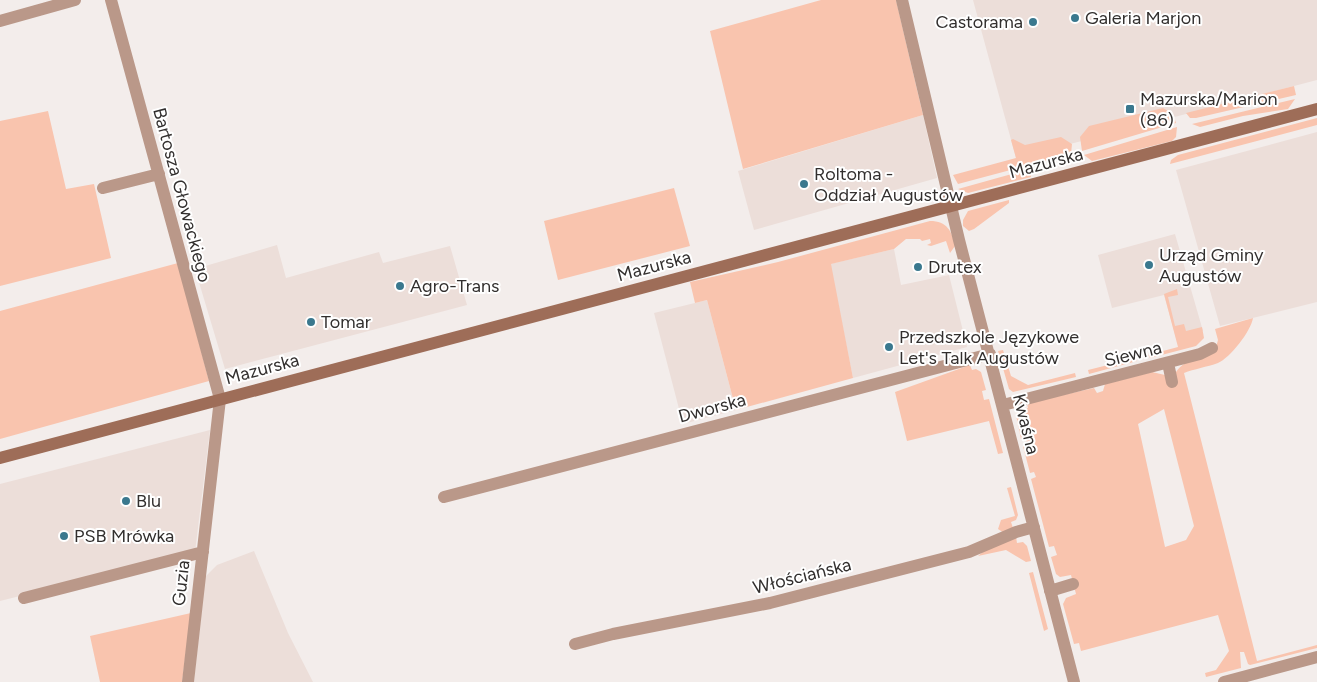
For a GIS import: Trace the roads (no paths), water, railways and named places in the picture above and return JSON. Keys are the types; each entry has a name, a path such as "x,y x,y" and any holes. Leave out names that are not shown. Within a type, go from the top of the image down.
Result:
{"main road":[{"name":"Mazurska","path":"0,458 220,398 1317,109"}],"street":[{"path":"0,21 74,0"},
{"name":"Bartosza Głowackiego","path":"111,0 220,398"},
{"name":"Kwaśna","path":"902,0 952,206 1074,682"},
{"path":"103,188 159,174"},
{"name":"Siewna","path":"1003,405 1168,363 1200,354 1212,348"},
{"name":"Dworska","path":"444,497 990,354"},
{"path":"1168,363 1172,382"},
{"name":"Guzia","path":"188,682 220,398"},
{"name":"Włościańska","path":"575,644 770,603 970,552 1016,532 1034,527"},
{"path":"24,598 202,552"},
{"path":"1050,591 1073,584"},
{"path":"1224,682 1317,657"}],"place":[{"name":"Galeria Marjon","path":"1075,18"},
{"name":"Castorama","path":"1033,22"},
{"name":"Mazurska/Marion (86)","path":"1130,109"},
{"name":"Roltoma - Oddział Augustów","path":"804,184"},
{"name":"Urząd Gminy Augustów","path":"1149,265"},
{"name":"Drutex","path":"918,267"},
{"name":"Agro-Trans","path":"400,286"},
{"name":"Tomar","path":"311,322"},
{"name":"Przedszkole Językowe Let's Talk Augustów","path":"889,347"},
{"name":"Blu","path":"126,501"},
{"name":"PSB Mrówka","path":"64,536"}]}
